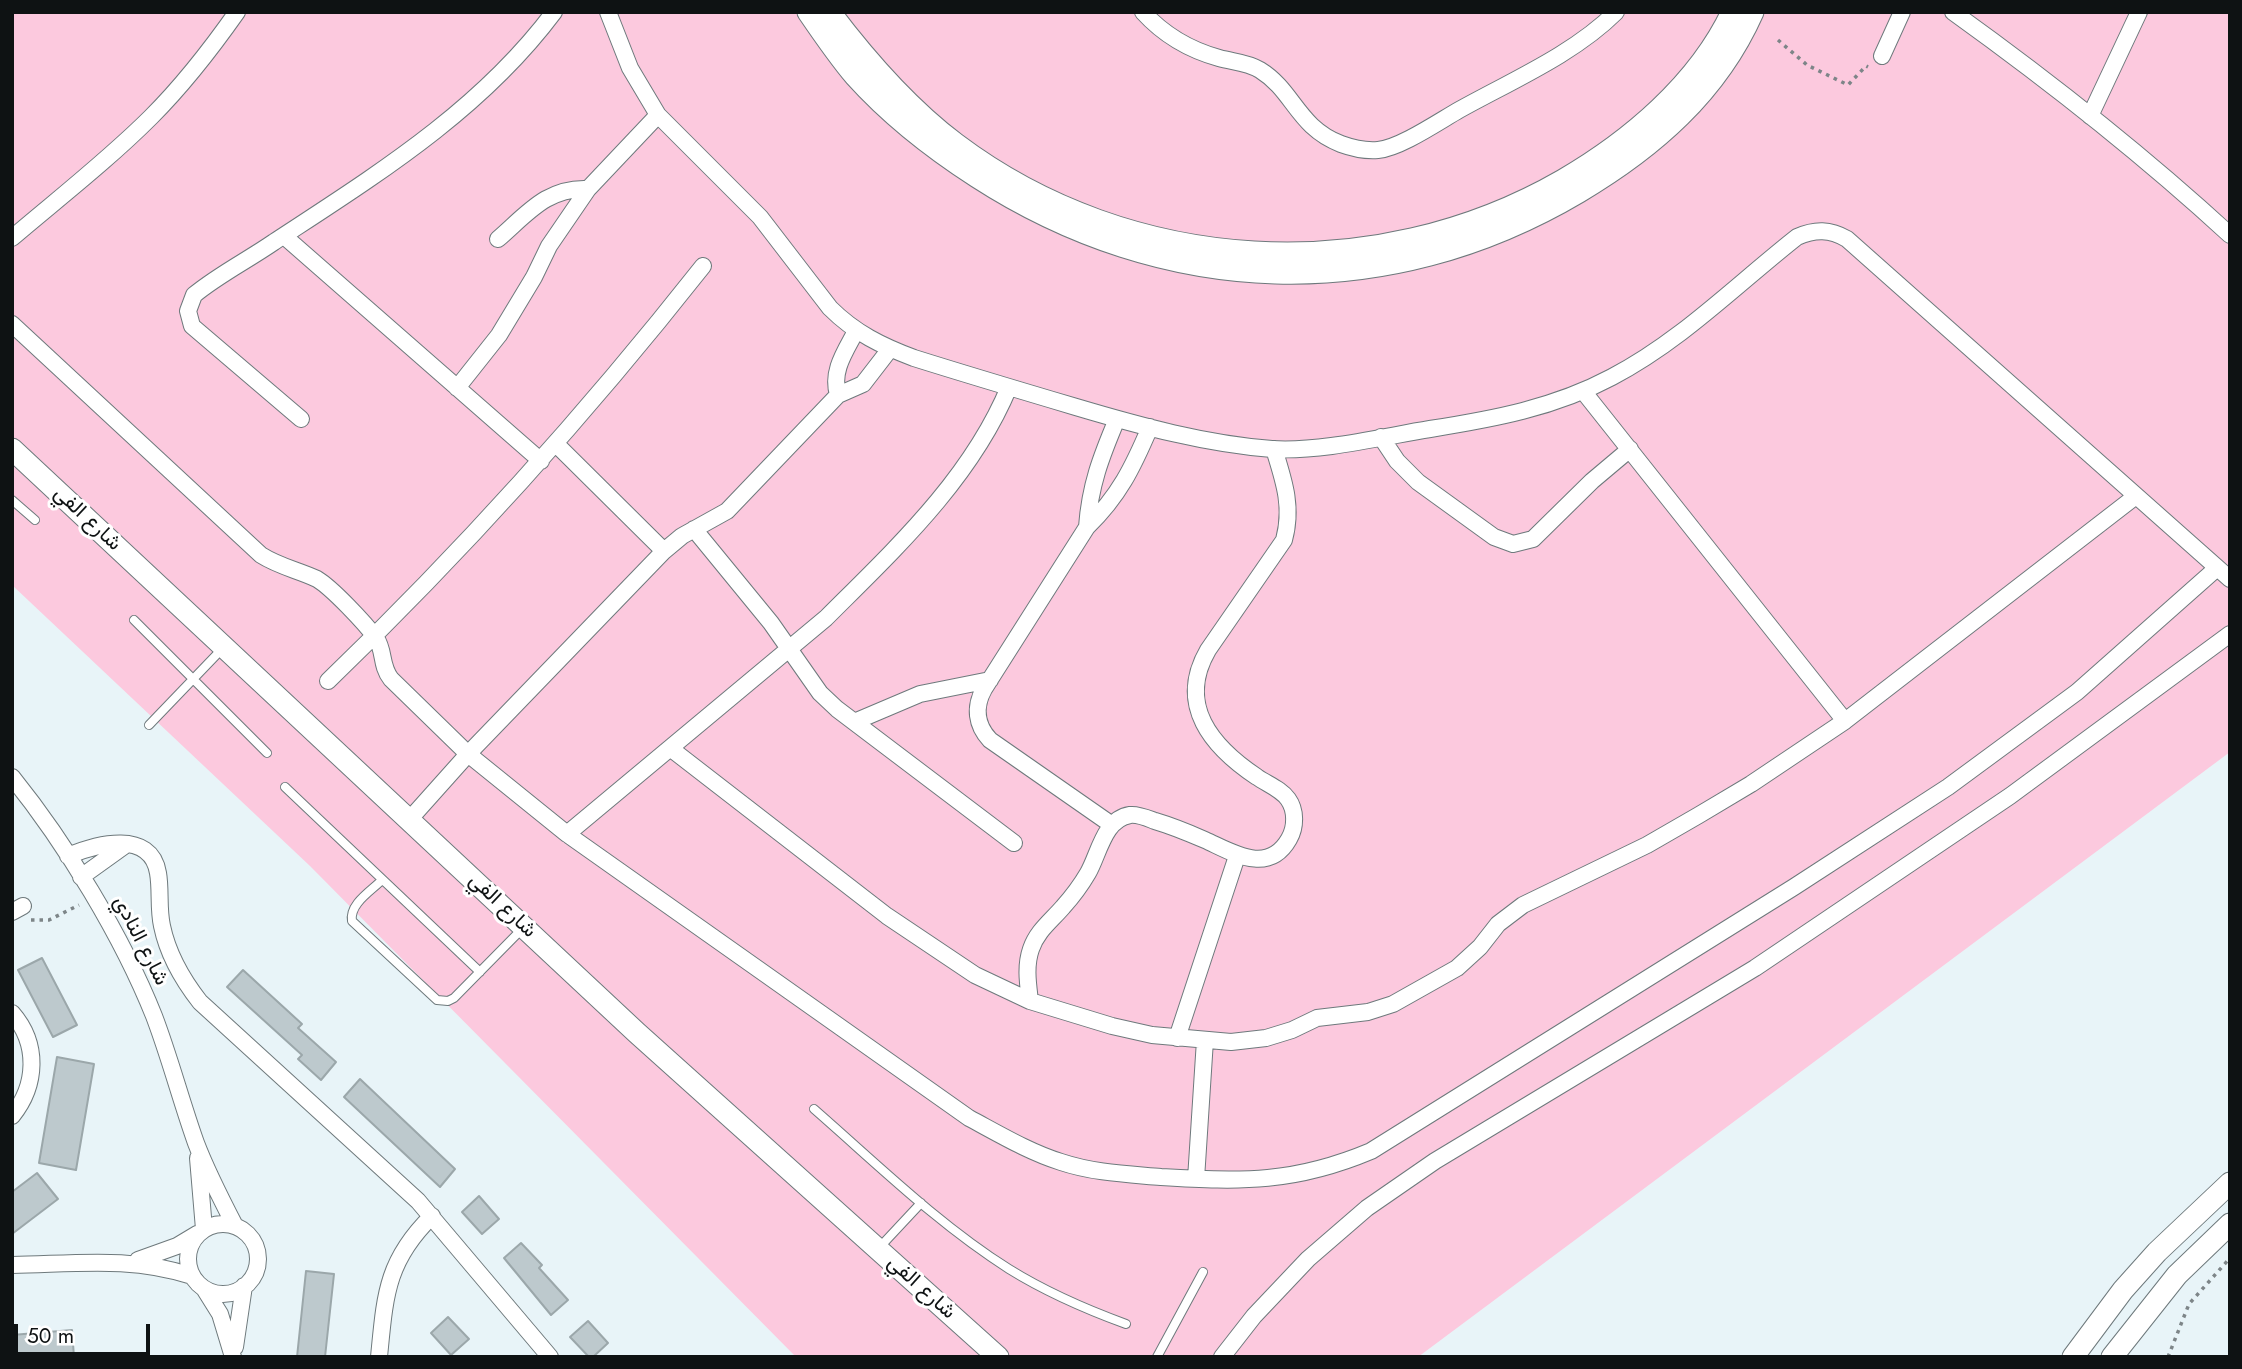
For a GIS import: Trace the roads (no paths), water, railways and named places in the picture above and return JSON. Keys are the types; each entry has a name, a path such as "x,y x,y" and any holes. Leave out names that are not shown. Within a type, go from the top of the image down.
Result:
{"street":[{"path":"12,238 152,116 181,85 237,12"},
{"path":"301,419 192,326 188,311 190,302 200,290 380,172 451,119 501,73 554,12"},
{"path":"608,12 631,68 658,115 760,217 830,309 856,331 890,349 1009,387 1150,427 1233,444 1274,449 1315,447 1494,419 1583,391 1663,346 1797,237 1828,231 1847,239 2230,579"},
{"path":"808,12 856,77 914,133 947,158 1038,213 1095,238 1154,257 1219,270 1291,273 1359,268 1426,256 1491,234 1564,201 1631,158 1683,115 1734,50 1753,12"},
{"path":"830,12 866,59 899,95 955,143 1015,183 1063,207 1119,228 1196,246 1273,254 1350,250 1426,236 1492,214 1554,185 1611,149 1663,105 1700,62 1732,12"},
{"path":"1143,12 1162,30 1197,51 1248,64 1260,70 1280,87 1305,120 1327,137 1353,147 1380,150 1413,136 1581,42 1616,12"},
{"path":"1882,57 1902,12"},
{"path":"1953,12 2090,116 2164,176 2230,235"},
{"path":"2090,116 2139,12"},
{"path":"457,388 499,335 555,237 588,189 658,115"},
{"path":"498,239 550,195 575,188 588,189"},
{"path":"284,236 541,461"},
{"path":"328,681 437,573 541,461 703,266"},
{"path":"12,324 261,555 284,568 320,581 375,636 386,672 468,754 567,834 970,1118 1013,1142 1087,1170 1196,1179 1278,1178 1310,1173 1351,1160 1399,1136 1948,787 2077,692 2217,568"},
{"path":"838,395 835,381 837,368 856,331"},
{"path":"409,820 468,754 664,551 694,529 727,511 838,395 863,384 890,349"},
{"path":"567,834 826,618 945,491 982,442 1009,387"},
{"path":"1583,391 1844,720"},
{"path":"1087,527 1096,468 1117,419"},
{"path":"1112,825 985,735 979,722 978,705 990,680 1087,527 1118,493 1150,427"},
{"path":"1381,437 1397,461 1418,482 1494,537 1513,544 1533,539 1592,481 1630,449"},
{"path":"556,444 664,551"},
{"name":"شارع الفي","path":"12,449 637,1033 998,1357"},
{"path":"1030,1002 1028,964 1035,938 1087,876 1112,825 1125,817 1136,815 1189,833 1237,856 1256,859 1274,854 1288,841 1292,833 1294,814 1283,793 1241,765 1211,736 1199,714 1195,690 1198,669 1208,650 1284,540 1288,525 1288,494 1274,449"},
{"path":"670,748 918,938 975,975 1030,1002 1112,1026 1177,1038 1231,1042 1266,1038 1317,1018 1368,1012 1393,1004 1457,968 1480,947 1498,924 1523,905 1647,845 1761,778 1844,720 2136,496"},
{"path":"694,529 789,648 820,693 854,722 1014,843"},
{"path":"1223,1357 1254,1316 1308,1259 1367,1208 1435,1161 1755,968 2010,796 2230,634"},
{"path":"854,722 920,694 990,680"},
{"name":"شارع النادي","path":"12,777 68,856 124,954 153,1014 176,1075 196,1142 235,1226"},
{"path":"81,877 129,843"},
{"path":"68,856 90,848 129,843 141,846 155,863 158,872 159,912 167,944 181,975 200,1002 432,1216 550,1357"},
{"path":"1177,1038 1237,856"},
{"path":"12,1013 26,1033 32,1062 28,1091 22,1105 12,1116"},
{"path":"1196,1179 1205,1040"},
{"name":"شارع النادي","path":"196,1142 201,1231"},
{"path":"2073,1357 2123,1290 2157,1252 2230,1183"},
{"path":"379,1357 386,1294 397,1260 416,1232 432,1216"},
{"path":"129,1262 177,1246 201,1231 225,1224 235,1226 251,1239 258,1259 252,1279 244,1286 225,1294 205,1290"},
{"path":"2112,1357 2177,1275 2230,1224"},
{"path":"201,1231 189,1249 189,1267 192,1276 205,1290 223,1321 234,1357"},
{"path":"12,1265 129,1262 192,1276"},
{"path":"234,1357 244,1286"}],"lane":[{"path":"12,500 35,520"},
{"path":"134,620 267,753"},
{"path":"149,725 223,647"},
{"path":"285,787 480,972"},
{"path":"382,880 352,911 353,924 437,1000 451,1000 524,927"},
{"path":"814,1109 921,1203 1009,1269 1066,1300 1126,1324"},
{"path":"878,1249 921,1203"},
{"path":"1157,1357 1203,1272"}]}
